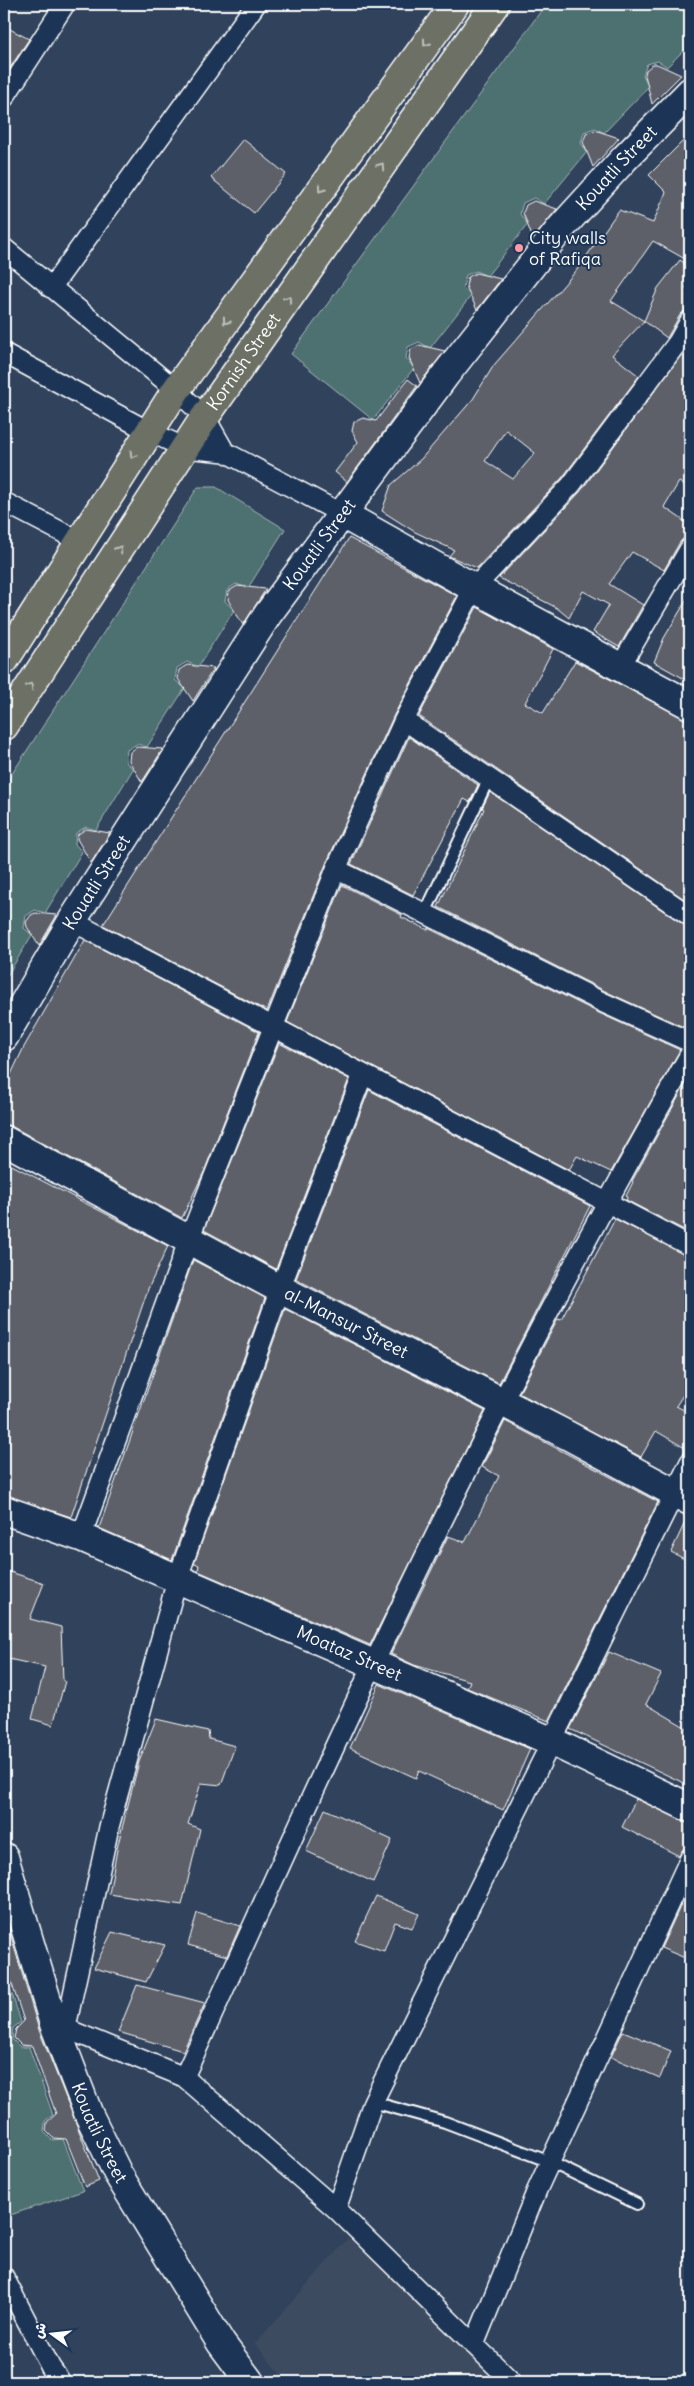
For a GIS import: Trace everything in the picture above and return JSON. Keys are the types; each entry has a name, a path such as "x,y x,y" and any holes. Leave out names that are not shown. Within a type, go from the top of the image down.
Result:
{"main road":[{"path":"4,661 148,431 176,390 455,4"},
{"name":"Kornish Street","path":"4,726 205,417 495,4"}],"street":[{"path":"4,98 65,4"},
{"path":"51,288 256,4"},
{"name":"Kouatli Street","path":"4,1037 72,921 268,614 344,515 446,374 561,228 624,159 690,92"},
{"path":"4,248 176,390 205,417 225,452"},
{"path":"80,1537 189,1239 273,1027 336,869 404,720 474,588 570,485 678,342 690,321"},
{"path":"4,353 148,431 185,448 225,452 344,515 690,705"},
{"path":"4,502 79,541"},
{"path":"620,667 690,548"},
{"path":"404,720 690,916"},
{"path":"336,869 604,1003 690,1042"},
{"path":"72,921 690,1246"},
{"path":"184,2077 373,1664 502,1404 606,1202 690,1054"},
{"path":"363,1074 280,1289 177,1580 109,1827 60,2026 184,2077 336,2209 512,2382"},
{"name":"al-Mansur Street","path":"4,1140 280,1289 683,1497"},
{"path":"336,2209 373,2102 553,1742 683,1497 690,1462"},
{"name":"Moataz Street","path":"4,1510 80,1537 553,1742 690,1808"},
{"name":"Kouatli Street","path":"4,1857 89,2115 118,2174 221,2343 250,2382"},
{"path":"474,2345 550,2162 690,1858"},
{"path":"4,2278 51,2368 61,2382"}],"lane":[{"path":"425,913 489,778"},
{"path":"373,2102 445,2122 550,2162 637,2204"}],"shaded area":[{"path":"348,2238 501,2382 287,2382 255,2344"}],"green space":[{"path":"546,4 690,4 690,44 667,67 658,61 647,64 643,75 649,86 604,133 595,128 584,132 581,143 587,152 544,204 534,198 523,203 520,214 528,224 487,276 476,271 466,275 463,287 471,296 430,348 419,342 408,347 406,358 414,368 373,420 291,354"},
{"path":"198,487 216,487 285,529 248,588 236,584 227,590 225,601 234,610 198,667 187,662 177,668 175,680 185,688 147,747 137,744 127,750 126,762 133,769 96,830 86,827 76,833 75,844 82,852 45,913 35,910 26,916 24,928 32,935 4,981 4,786"},
{"path":"4,1969 21,2022 13,2028 12,2039 20,2047 29,2047 53,2115 45,2121 44,2132 52,2140 63,2139 83,2191 4,2217"}],"building":[{"path":"4,26 29,39 10,68 4,64"},
{"path":"653,64 681,75 652,104 645,75 646,70"},
{"path":"595,130 619,138 593,167 583,142 586,134"},
{"path":"690,134 690,248 685,259 653,241 611,301 644,321 612,355 639,376 562,478 477,568 449,556 454,550 415,532 382,511 391,485 421,459 473,399 494,365 576,271 619,210 653,223 666,192 649,175","holes":["506,430 535,453 513,479 485,461"]},
{"path":"243,139 286,174 254,213 211,178"},
{"path":"534,201 557,209 533,239 523,213 526,205"},
{"path":"680,260 690,267 690,278 686,288 690,292 690,305 680,315 667,338 644,321 658,288"},
{"path":"476,273 501,279 477,310 466,286 468,277"},
{"path":"690,343 690,427 683,436 690,441 690,488 679,482 664,507 690,525 690,532 680,542 664,570 632,552 609,584 643,605 619,647 593,632 609,605 583,591 569,618 557,608 499,578 580,492"},
{"path":"419,345 445,351 420,383 409,358 411,349"},
{"path":"408,379 417,386 347,482 335,472 358,442 352,431 354,422 363,418 376,421"},
{"path":"349,538 457,596 394,715 326,864 267,1011 103,925"},
{"path":"237,586 266,589 243,625 228,600 229,591"},
{"path":"690,594 690,682 654,662 664,638"},
{"path":"477,607 553,649 525,703 543,713 575,661 690,721 690,903 419,716"},
{"path":"187,665 214,668 193,701 178,679 179,670"},
{"path":"409,737 478,785 470,802 464,799 413,895 351,864"},
{"path":"137,747 163,749 142,782 129,761 130,752"},
{"path":"490,792 684,925 690,927 690,1030 609,993 438,907 484,809 482,808"},
{"path":"86,829 110,833 91,863 77,839 78,834"},
{"path":"342,885 402,915 401,917 428,930 428,928 599,1013 680,1050 611,1172 577,1156 569,1170 287,1022"},
{"path":"35,913 57,915 39,946 27,927 26,922"},
{"path":"85,940 259,1032 204,1172 182,1218 11,1126 4,1124 4,1089 24,1047"},
{"path":"279,1043 349,1079 276,1269 204,1230"},
{"path":"690,1076 690,1233 626,1200 628,1197 626,1196 632,1181"},
{"path":"369,1090 590,1206 499,1383 296,1279"},
{"path":"4,1161 168,1246 148,1289 71,1517 4,1495"},
{"path":"615,1219 690,1257 690,1384 676,1406 690,1413 690,1451 656,1431 641,1457 519,1393 558,1319 561,1320"},
{"path":"193,1260 265,1298 172,1560 99,1528"},
{"path":"285,1309 485,1411 370,1645 198,1571 199,1565 194,1564"},
{"path":"505,1421 658,1502 549,1721 467,1688 470,1681 414,1665 391,1654 448,1536 465,1542 499,1476 482,1467"},
{"path":"688,1516 690,1517 690,1562 671,1552"},
{"path":"4,1570 44,1583 30,1619 61,1627 63,1681 65,1681 53,1725 32,1719 45,1667 4,1658"},
{"path":"609,1652 661,1674 646,1704 690,1730 690,1786 570,1729"},
{"path":"379,1684 530,1749 503,1810 419,1771 416,1778 350,1748"},
{"path":"156,1719 208,1731 209,1739 235,1746 221,1785 201,1783 188,1824 200,1829 182,1905 109,1894 118,1844 139,1762"},
{"path":"636,1799 690,1823 690,1847 683,1849 679,1856 622,1827"},
{"path":"325,1809 392,1840 373,1882 306,1851"},
{"path":"690,1885 690,1960 661,1948"},
{"path":"376,1896 419,1914 412,1928 395,1922 384,1951 355,1941"},
{"path":"197,1913 240,1926 227,1956 188,1945"},
{"path":"4,1923 7,1923 39,2030 99,2181 85,2187 66,2139 53,2138 46,2131 47,2122 56,2114 32,2046 21,2045 14,2038 16,2029 24,2021 4,1960"},
{"path":"112,1932 165,1945 146,1982 94,1968"},
{"path":"137,1985 205,2003 183,2051 118,2032"},
{"path":"623,2031 671,2051 660,2078 611,2057"}],"place":[{"name":"City walls of Rafiqa","path":"519,248"}]}
